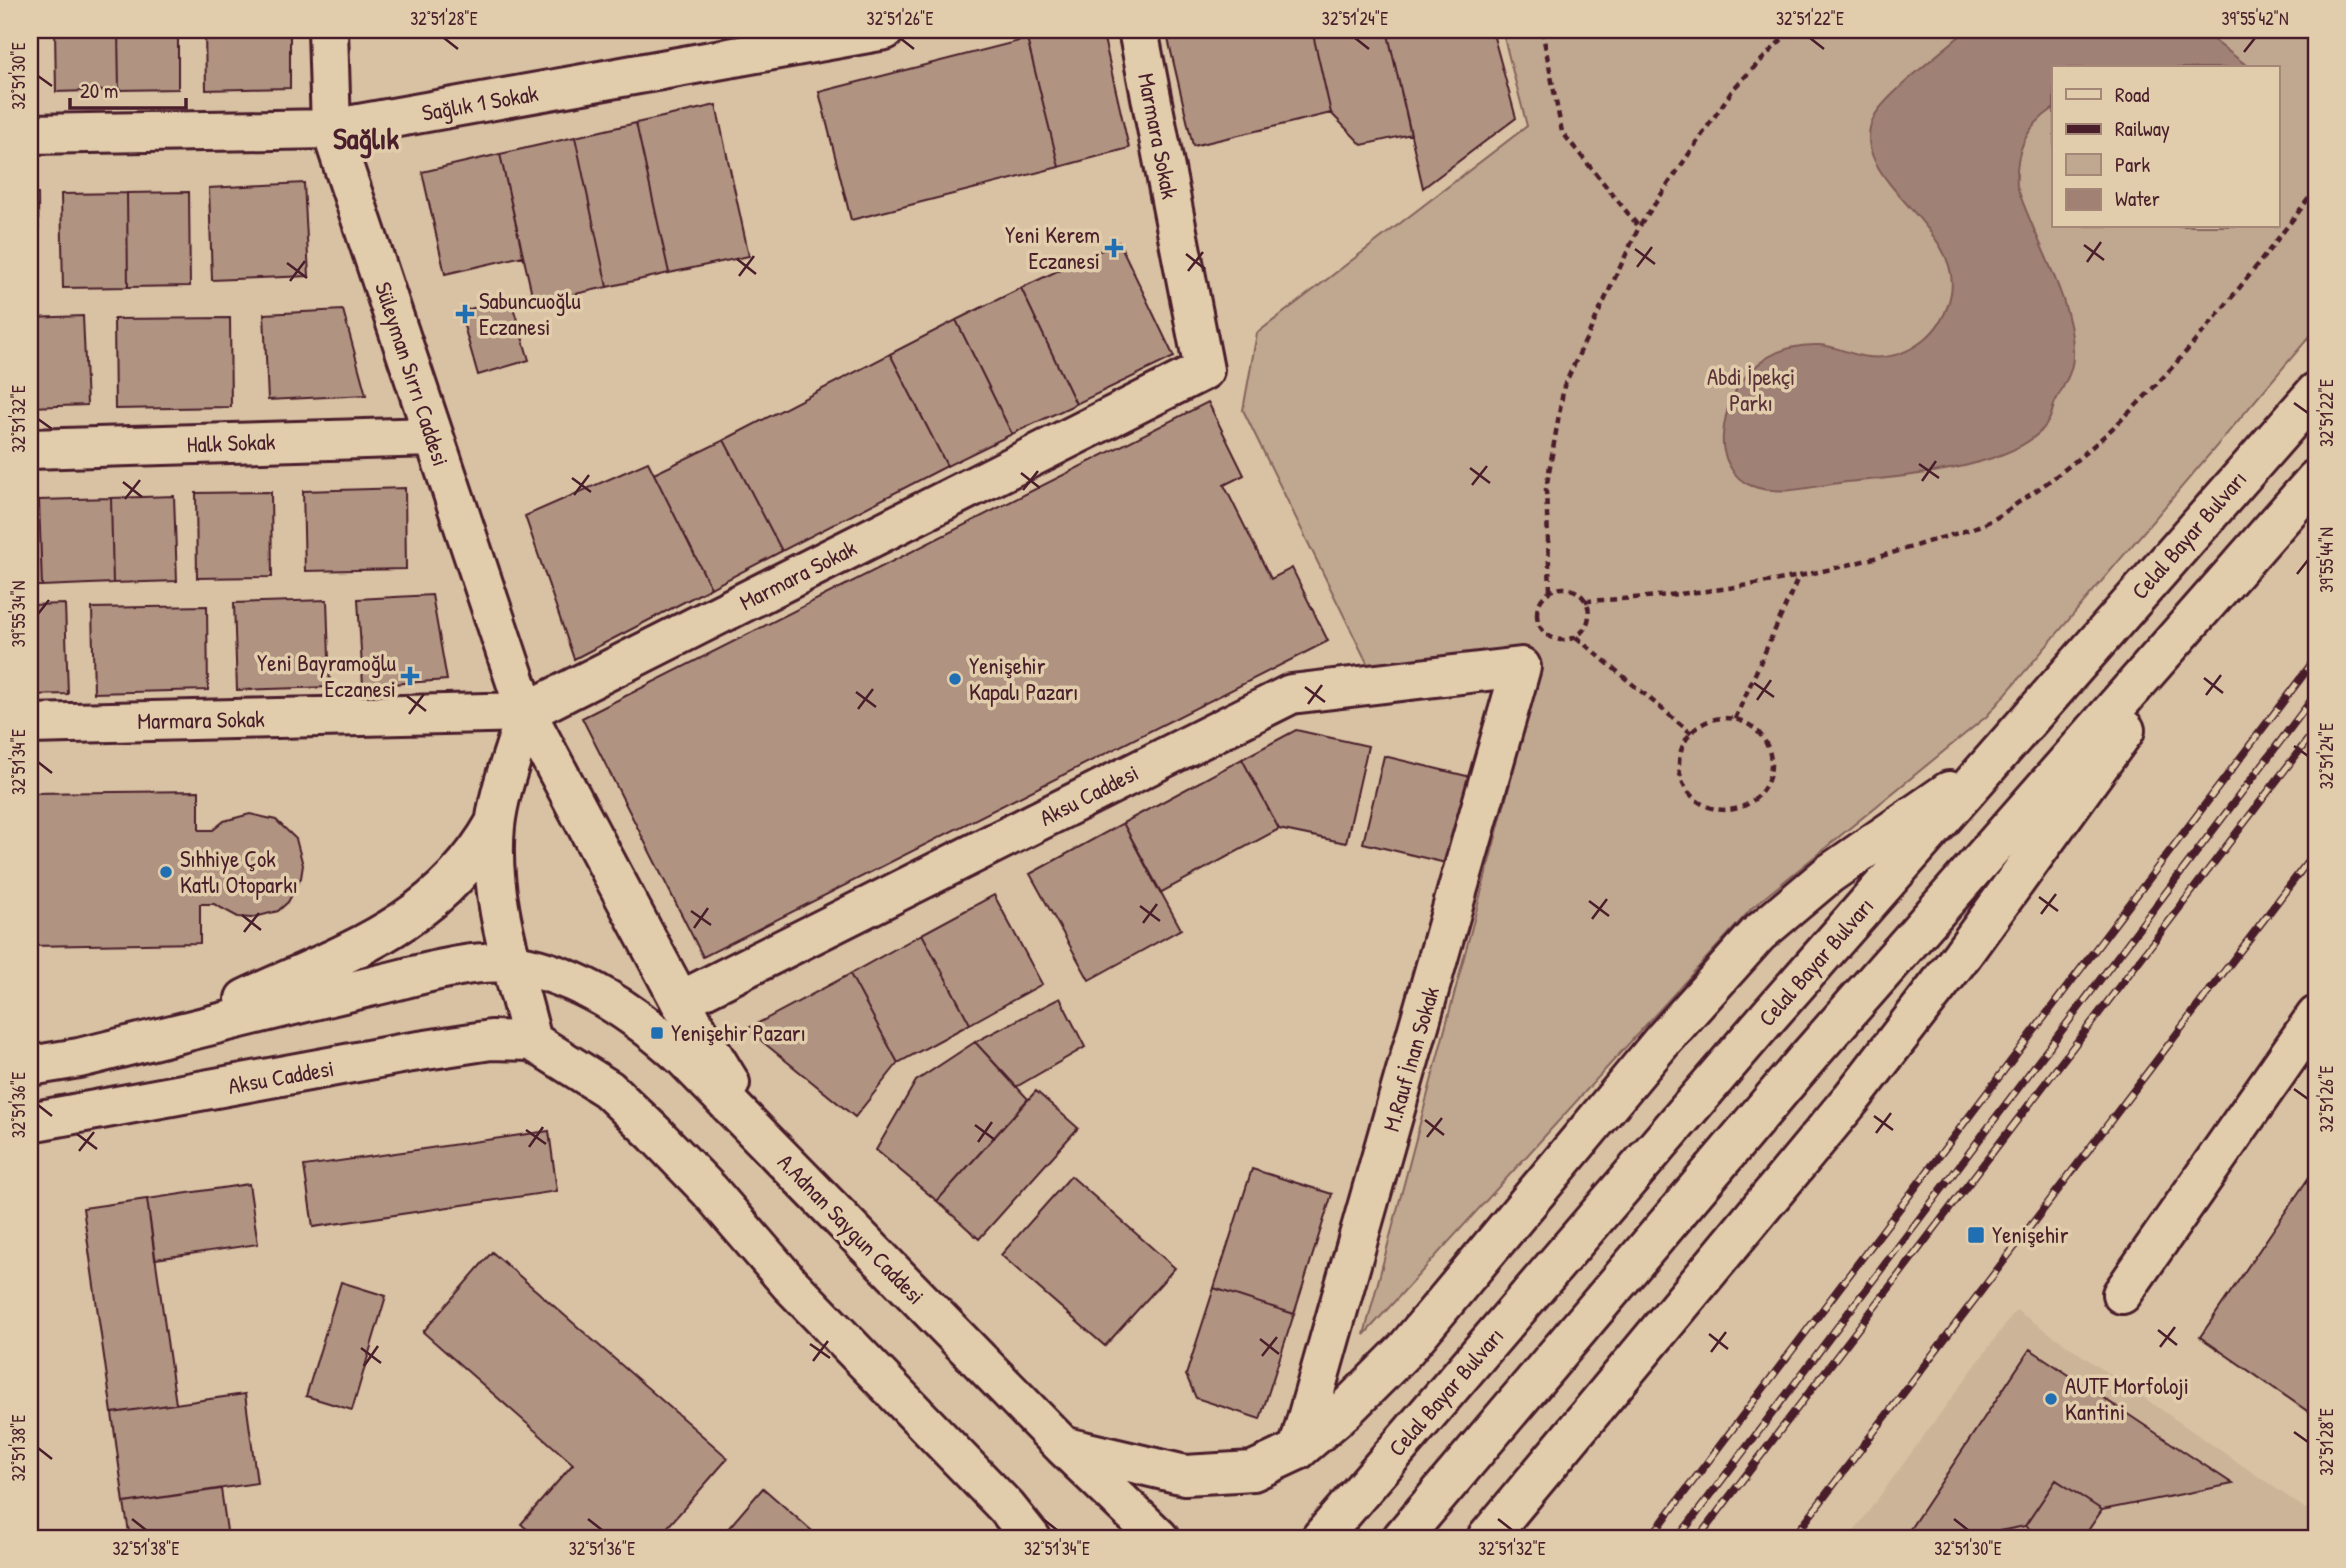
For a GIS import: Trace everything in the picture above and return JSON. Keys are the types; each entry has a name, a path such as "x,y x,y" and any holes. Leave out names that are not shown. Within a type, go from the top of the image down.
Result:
{"main road":[{"name":"Süleyman Sırrı Caddesi","path":"328,30 331,129 526,712 680,1001 766,1142"},
{"name":"Sağlık 1 Sokak","path":"30,134 331,129 885,30"},
{"name":"Marmara Sokak","path":"30,724 526,712 1204,370 1138,30"},
{"name":"Celal Bayar Bulvarı","path":"1321,1538 1768,1017 2316,391"},
{"name":"Halk Sokak","path":"30,449 432,437"},
{"path":"1402,1538 1810,1055 2316,479"},
{"path":"1487,1538 1851,1099 1970,943 2237,570"},
{"name":"Aksu Caddesi","path":"680,1001 1290,694 1521,667"},
{"name":"M.Rauf İnan Sokak","path":"1298,1450 1521,667"},
{"path":"526,712 495,823 496,892 532,1041 608,1089 654,1133 710,1191 790,1284 1007,1508 1031,1538"},
{"path":"1063,1446 1185,1475 1253,1471 1298,1450 1344,1411 1405,1350 1663,1040 1758,934 1839,867 1899,823 1986,767"},
{"path":"160,1038 360,946 401,922 440,895 456,880 495,823"},
{"path":"30,1066 79,1058 429,974 483,964 513,964"},
{"name":"A.Adnan Saygun Caddesi","path":"513,964 565,979 600,994 628,1012 684,1058 1063,1446 1159,1538"},
{"path":"2122,1294 2316,1016"},
{"name":"Aksu Caddesi","path":"30,1122 406,1053 491,1040 532,1041"}],"path":[{"path":"1542,30 1562,132 1639,227"},
{"path":"1691,733 1576,637 1556,639 1540,627 1537,607 1550,591 1546,489 1564,386 1639,227 1734,88 1791,30"},
{"path":"1550,591 1570,589 1586,601 1685,596 1798,578 1876,558 1989,522 2071,468 2141,398 2243,284 2316,189"},
{"path":"1735,719 1798,578"},
{"path":"1576,637 1588,621 1586,601"},
{"path":"1735,719 1756,730 1769,750 1771,762 1770,774 1759,796 1738,808 1714,809 1703,805 1685,789 1680,778 1679,754 1691,733 1711,720 1735,719"}],"shaded area":[{"path":"2016,1310 2316,1516 2316,1538 1849,1538"}],"green space":[{"name":"Abdi İpekçi Parkı","path":"1502,30 2316,30 2316,329 1987,716 1753,907 1364,1335 1541,666 1524,650 1370,669 1243,410 1257,333 1527,126"}],"water":[{"path":"1967,30 2208,30 2211,38 2247,66 2052,66 2052,109 2036,123 2024,141 2018,162 2017,186 2067,314 2072,335 2073,362 2049,420 2035,437 2013,450 1987,460 1926,473 1787,490 1763,489 1745,483 1729,465 1723,435 1732,399 1752,370 1781,351 1799,346 1819,345 1868,357 1897,354 1922,342 1941,320 1947,307 1951,293 1950,268 1940,245 1888,182 1875,161 1869,139 1874,117 1880,108"}],"building":[{"path":"55,30 118,30 119,90 56,92"},
{"path":"118,30 178,30 178,89 119,90"},
{"path":"205,30 290,30 290,88 206,90"},
{"path":"1069,30 1102,30 1129,148 1059,167 1027,39"},
{"path":"1166,30 1312,30 1331,113 1193,146"},
{"path":"1312,30 1387,30 1411,134 1362,145 1331,113"},
{"path":"1387,30 1492,30 1516,118 1423,188"},
{"path":"1027,39 1059,167 851,220 819,92"},
{"path":"716,105 749,256 669,273 636,123"},
{"path":"636,123 669,273 607,287 575,137"},
{"path":"575,137 607,287 534,303 500,154"},
{"path":"500,154 523,256 445,274 422,172"},
{"path":"304,183 309,276 212,280 209,188"},
{"path":"189,192 190,286 128,287 127,193"},
{"path":"127,193 128,287 63,288 61,194"},
{"path":"30,194 38,194 39,292 30,292"},
{"path":"1119,242 1174,357 1076,404 1021,288"},
{"path":"1021,288 1076,404 1012,434 956,320"},
{"path":"510,297 529,360 478,375 460,312"},
{"path":"343,310 366,395 268,400 264,314"},
{"path":"83,316 87,405 30,407 30,318"},
{"path":"230,318 231,407 115,409 114,319"},
{"path":"956,320 1012,434 947,466 890,354"},
{"path":"890,354 947,466 782,551 724,440"},
{"name":"Yenişehir Kapalı Pazarı","path":"1208,402 1244,475 1224,485 1271,579 1292,568 1328,641 703,957 582,718"},
{"path":"724,440 782,551 711,588 654,474"},
{"path":"648,462 711,588 574,659 525,516"},
{"path":"405,488 406,569 305,571 303,491"},
{"path":"271,492 272,577 197,578 196,493"},
{"path":"174,496 177,581 113,583 111,498"},
{"path":"111,498 113,583 42,586 39,500"},
{"path":"39,500 42,586 30,586 30,501"},
{"path":"432,595 447,680 363,686 358,599"},
{"path":"327,600 330,687 237,690 234,603"},
{"path":"65,604 68,694 30,695 30,605"},
{"path":"207,606 208,690 94,693 92,608"},
{"path":"1296,730 1368,746 1346,843 1279,829 1242,759"},
{"path":"1384,756 1475,778 1454,865 1363,843"},
{"path":"1242,759 1279,829 1160,893 1123,823"},
{"name":"Sıhhiye Çok Katlı Otoparkı","path":"199,791 199,830 213,830 224,821 250,814 276,820 296,839 303,865 301,878 288,902 278,911 251,918 238,917 214,904 200,904 200,943 30,946 30,793"},
{"path":"1123,823 1181,929 1089,980 1030,874"},
{"path":"994,895 1042,984 970,1024 922,934"},
{"path":"922,934 970,1024 898,1063 850,974"},
{"path":"850,974 898,1063 855,1117 747,1029"},
{"path":"1060,998 1085,1047 1016,1087 975,1042"},
{"path":"975,1042 1028,1099 937,1201 876,1150 916,1081"},
{"path":"1036,1091 1078,1128 979,1239 937,1201"},
{"path":"549,1131 557,1191 313,1227 304,1166"},
{"path":"2316,1167 2316,1417 2200,1337"},
{"path":"1252,1169 1332,1194 1294,1314 1214,1288"},
{"path":"1071,1176 1175,1268 1105,1346 1001,1255"},
{"path":"249,1184 258,1244 155,1259 147,1199"},
{"path":"147,1199 176,1404 112,1413 83,1208"},
{"path":"492,1252 728,1458 658,1538 537,1538 521,1524 573,1464 423,1332"},
{"path":"341,1282 386,1296 352,1410 306,1396"},
{"path":"1214,1288 1294,1314 1260,1419 1196,1398 1186,1375"},
{"name":"AUTF Morfoloji Kantini","path":"2030,1349 2233,1484 2102,1510 2056,1480 2025,1526 1963,1538 1904,1538"},
{"path":"245,1394 257,1483 124,1503 112,1413"},
{"path":"2056,1480 2102,1510 2083,1538 2044,1538 2025,1526"},
{"path":"763,1488 820,1538 720,1538"},
{"path":"221,1489 228,1538 130,1538 124,1503"}],"railway":[{"path":"1650,1538 2316,658"},
{"path":"1678,1538 2316,694"},
{"path":"1698,1538 2316,729"},
{"path":"1793,1538 2316,851"}],"place":[{"name":"Yeni Kerem Eczanesi","path":"1114,248"},
{"name":"Sabuncuoğlu Eczanesi","path":"465,314"},
{"name":"Yeni Bayramoğlu Eczanesi","path":"410,676"},
{"name":"Yenişehir Kapalı Pazarı","path":"955,679"},
{"name":"Sıhhiye Çok Katlı Otoparkı","path":"166,872"},
{"name":"Yenişehir Pazarı","path":"657,1033"},
{"name":"Yenişehir","path":"1976,1235"},
{"name":"AUTF Morfoloji Kantini","path":"2051,1399"}],"district":[{"name":"Sağlık","path":"366,139"}]}
